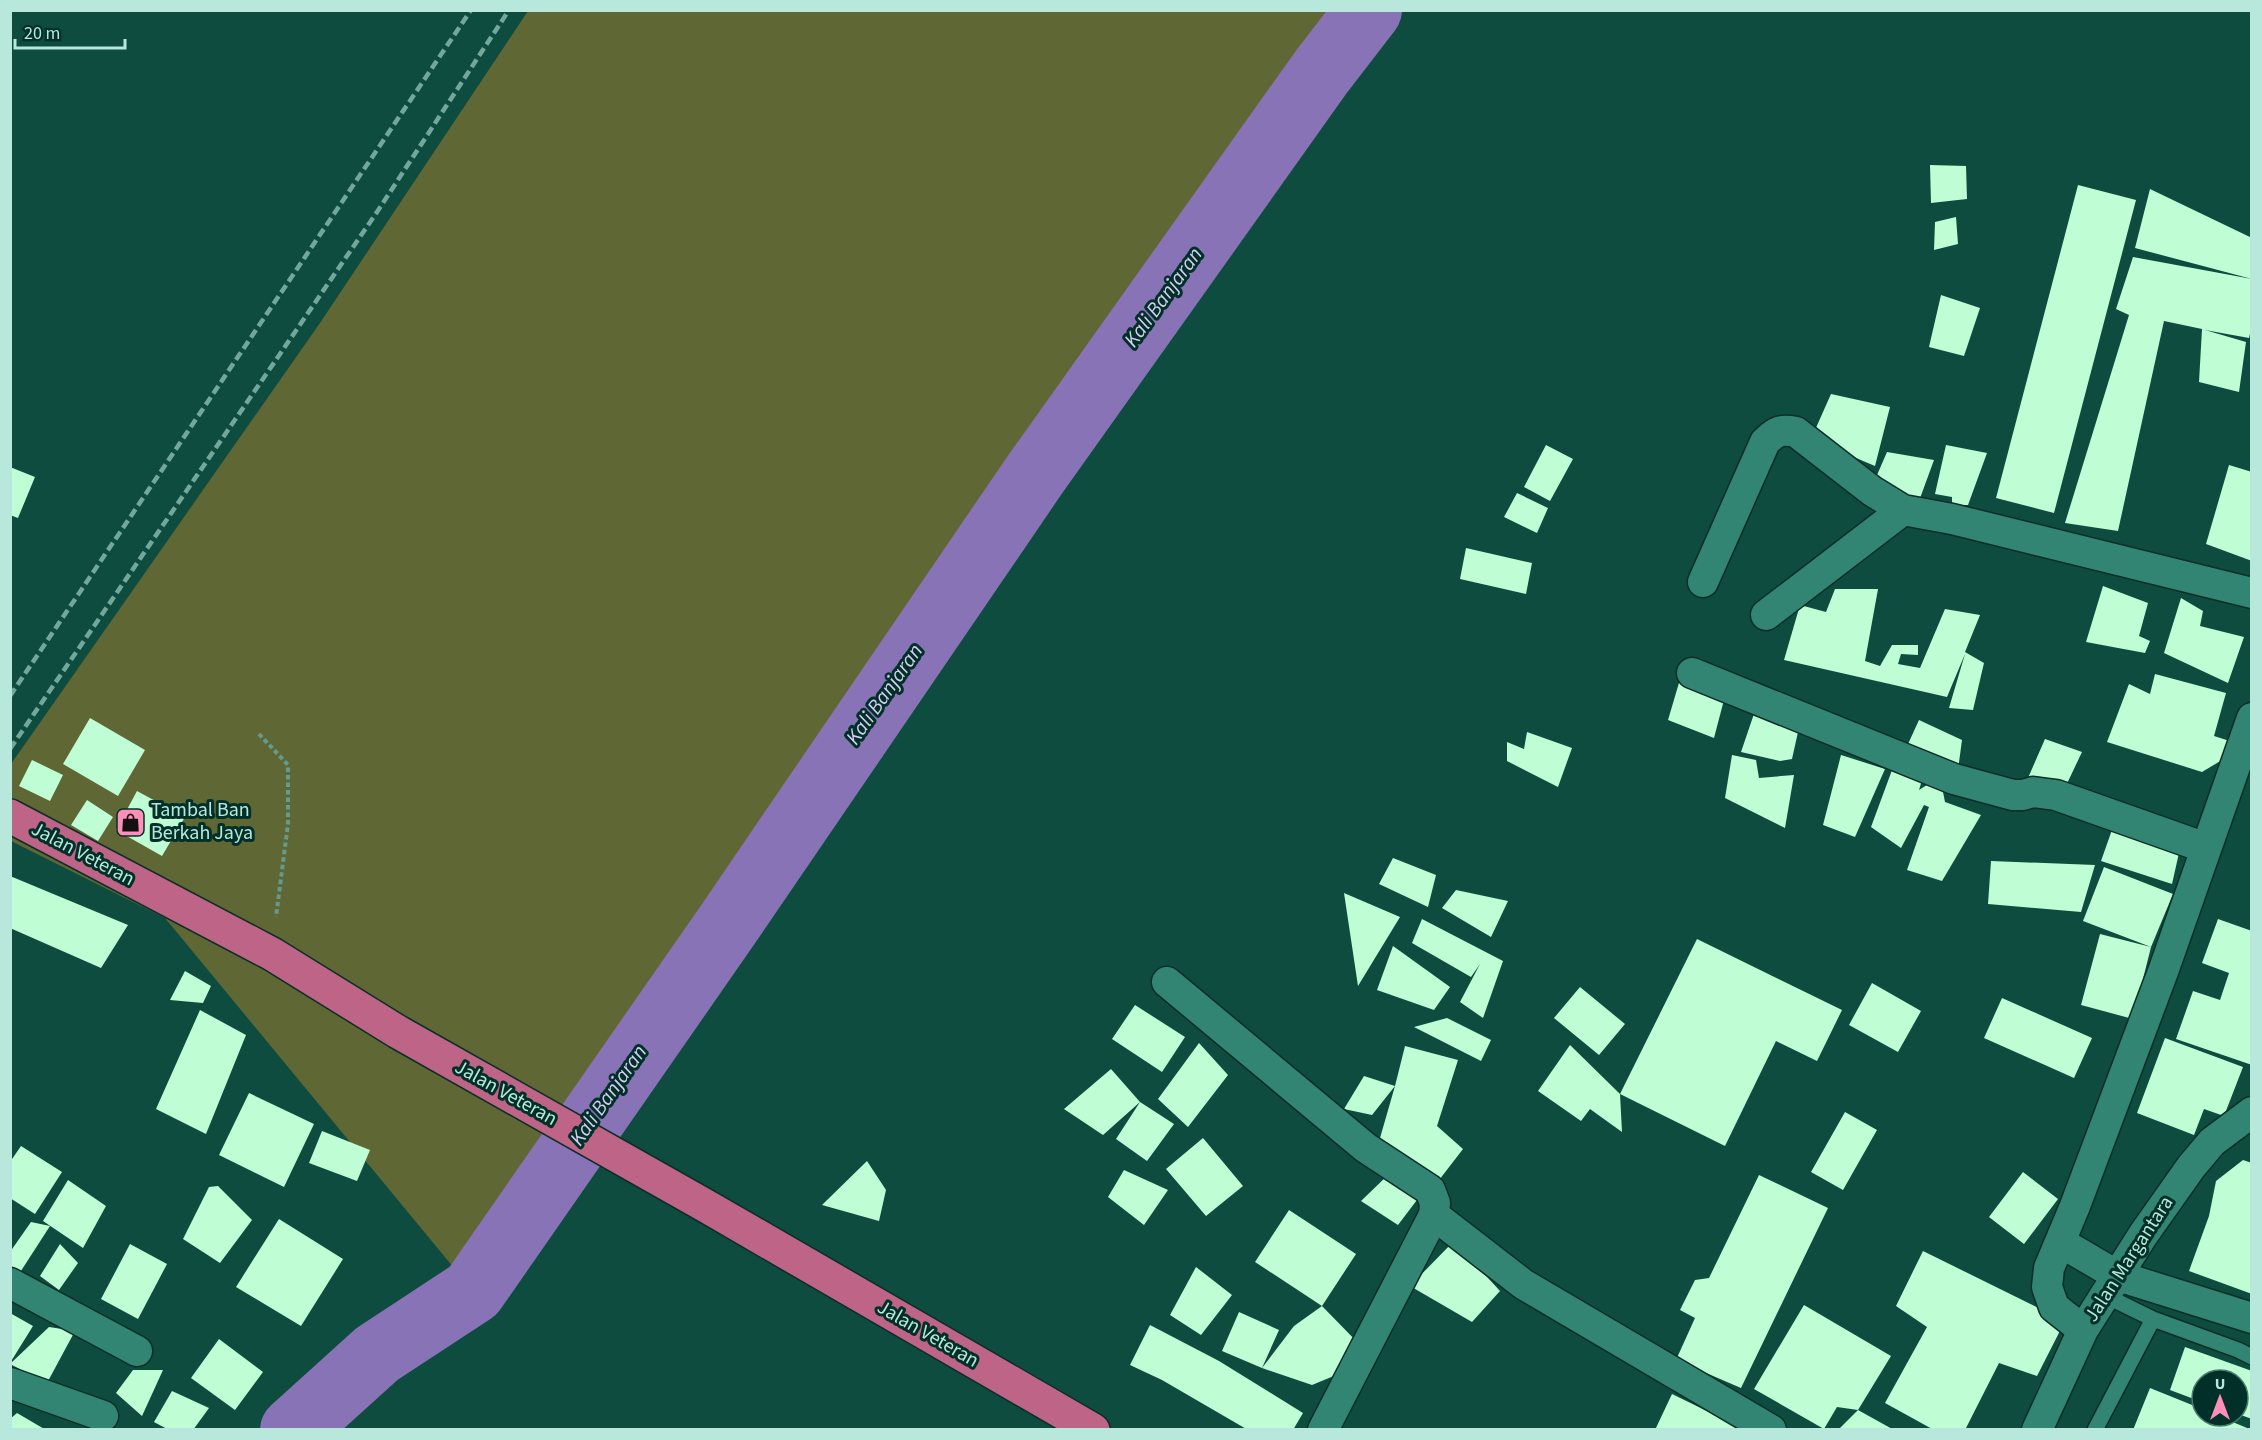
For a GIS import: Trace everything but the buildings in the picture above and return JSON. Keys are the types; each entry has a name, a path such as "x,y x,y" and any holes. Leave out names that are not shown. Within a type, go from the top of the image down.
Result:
{"highway":[{"name":"Jalan Veteran","path":"10,816 272,954 398,1032 706,1206 1093,1430"}],"street":[{"path":"1703,582 1766,442 1774,433 1782,430 1796,432 1872,491 1903,510 1952,519 2252,593"},
{"path":"1766,615 1903,510"},
{"path":"1692,673 1954,779 2013,795 2033,792 2056,795 2206,848"},
{"path":"2083,1330 2054,1307 2047,1287 2049,1268 2164,969 2252,718"},
{"path":"1167,982 1366,1148 1430,1190 1435,1203 1434,1215 1323,1430"},
{"name":"Jalan Margantara","path":"2037,1430 2083,1330 2143,1235 2191,1167 2212,1142 2252,1112"},
{"path":"1434,1215 1523,1284 1771,1430"},
{"path":"2060,1242 2112,1286 2252,1318"},
{"path":"10,1283 137,1351"},
{"path":"10,1383 103,1416"}],"lane":[{"path":"2112,1286 2153,1319 2252,1357"},
{"path":"2095,1430 2153,1319"}],"path":[{"path":"260,734 288,765 288,824 272,954"}],"green space":[{"path":"528,11 1369,11 1322,71 1034,476 731,920 473,1291 165,918 11,841 11,764 320,323"}],"waterway":[{"name":"Kali Banjaran","path":"293,1430 377,1354 473,1291 731,920 1034,476 1322,71 1369,10"}],"railway":[{"path":"10,696 471,10"},
{"path":"10,749 377,212 509,10"}],"place":[{"name":"Tambal Ban Berkah Jaya","path":"130,822"}]}
